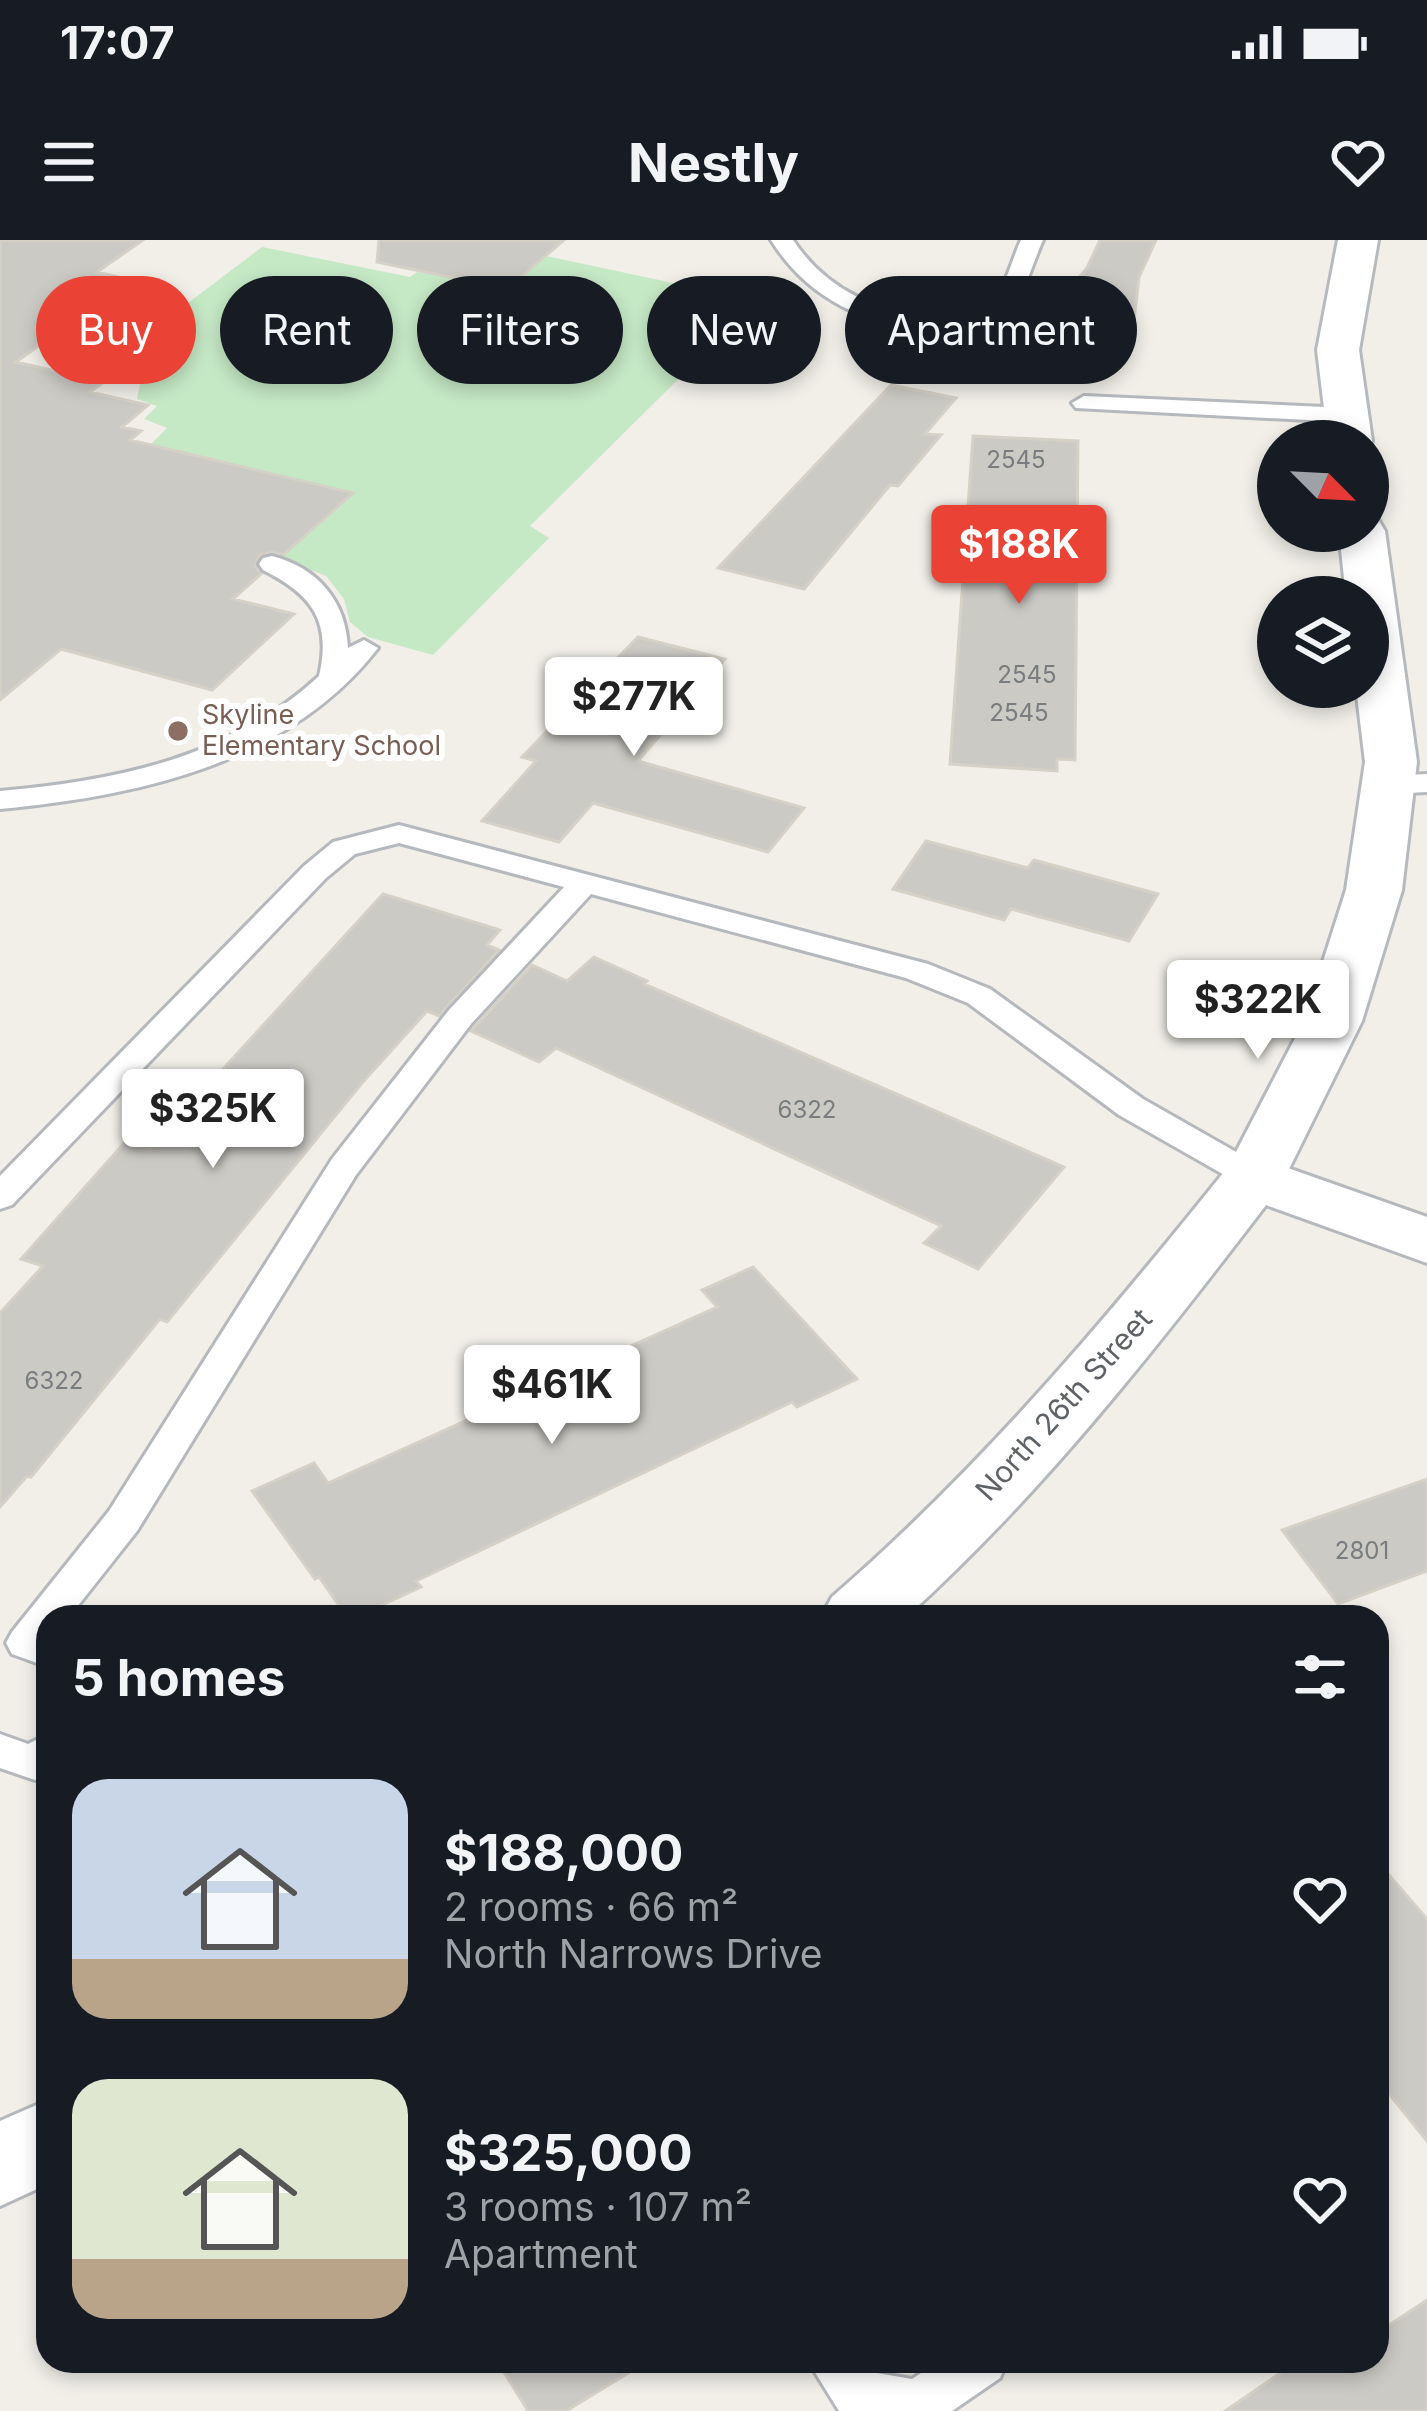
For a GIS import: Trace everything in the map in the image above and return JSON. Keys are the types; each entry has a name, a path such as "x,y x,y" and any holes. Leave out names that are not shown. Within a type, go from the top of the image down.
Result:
{"main road":[{"path":"1347,420 1338,350 1358,240"},
{"name":"North 26th Street","path":"872,1605 916,1568 1090,1386 1254,1178 1334,1021 1408,784 1389,741 1365,552"},
{"path":"1254,1178 1427,1241"},
{"path":"0,2166 36,2146"}],"lane":[{"path":"782,240 791,256 848,303 864,310 947,321 981,320 1000,306 1031,240"},
{"path":"1084,403 1264,420"},
{"path":"272,564 309,581 336,621 334,675"},
{"path":"0,800 100,785 220,752 263,734 297,711 364,648"},
{"path":"0,1197 315,872 344,848 399,834 917,971 979,996 1131,1107 1254,1178"},
{"path":"56,1605 123,1521 344,1167 460,1017 585,883"},
{"path":"0,1751 36,1762"},
{"path":"841,2373 857,2395 918,2405 965,2373"}],"green space":[{"path":"262,247 410,277 417,272 438,276 417,276 417,384 623,384 623,276 522,276 546,256 647,277 647,384 673,384 530,526 549,538 433,655 368,637 350,622 344,599 326,576 280,558 352,493 150,445 167,428 144,419 157,406 137,399 140,384 196,384 196,297 220,279 220,384 393,384 393,276 224,276"}],"building":[{"path":"0,240 143,240 97,272 114,276 36,276 36,348 16,362 36,367 36,384 101,384 90,392 148,405 122,427 141,431 130,440 353,493 283,555 259,556 255,566 261,574 233,599 294,614 212,690 61,649 0,700"},
{"path":"379,240 564,240 522,276 444,276 377,262"},
{"path":"1100,240 1156,240 1139,277 1137,294 1137,276 1080,276"},
{"path":"891,385 956,398 925,434 941,435 898,486 890,485 804,589 718,568"},
{"path":"973,436 1078,441 1075,760 1057,759 1057,771 950,764"},
{"path":"638,637 725,659 638,761 804,808 768,852 593,803 559,842 482,821 536,761 522,757"},
{"path":"926,841 1028,868 1034,860 1158,894 1129,941 1011,909 1004,920 893,889"},
{"path":"383,894 500,930 487,945 499,950 439,1016 427,1011 362,1083 167,1322 160,1319 31,1477 0,1507 0,1313 43,1266 21,1259 126,1141 150,1149"},
{"path":"594,957 647,981 644,984 1064,1167 978,1269 924,1243 941,1226 556,1048 539,1062 471,1031 532,965 567,981"},
{"path":"753,1267 857,1379 797,1407 792,1402 416,1581 421,1587 382,1605 339,1605 252,1491 314,1463 328,1483 717,1307 702,1290"},
{"path":"1427,1479 1427,1571 1338,1604 1282,1530"},
{"path":"1389,1875 1427,1919 1427,2141 1389,2094"},
{"path":"1427,2300 1427,2411 1225,2411 1280,2373 1389,2373 1389,2325"},
{"path":"504,2373 628,2373 566,2411 528,2411"}],"place":[{"name":"Skyline Elementary School","path":"178,731"}]}
